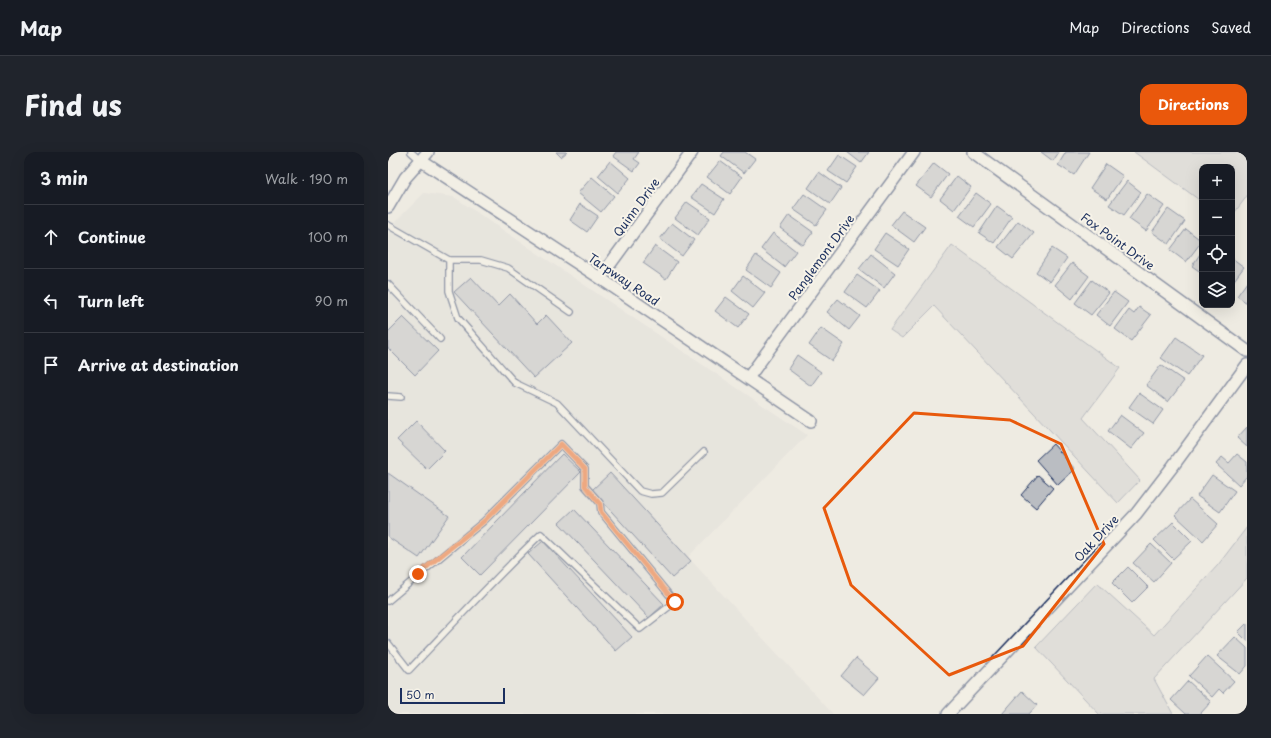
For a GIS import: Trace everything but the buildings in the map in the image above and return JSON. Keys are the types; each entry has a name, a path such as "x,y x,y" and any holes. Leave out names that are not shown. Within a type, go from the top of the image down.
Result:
{"street":[{"name":"Quinn Drive","path":"600,278 692,152"},
{"name":"Panglemont Drive","path":"748,378 914,152"},
{"name":"Fox Point Drive","path":"973,152 1247,351"},
{"path":"388,207 405,178 424,156"},
{"name":"Tarpway Road","path":"424,156 600,278 811,421"},
{"name":"Oak Drive","path":"948,714 1136,514 1247,365"}],"lane":[{"path":"411,152 424,156"},
{"path":"388,225 449,260 481,260 508,268 571,312"},
{"path":"449,260 448,291 458,318 515,383 557,403 640,491 651,494 662,493 704,452"},
{"path":"388,284 440,339"},
{"path":"388,396 402,397"},
{"path":"388,601 484,521 561,444 585,469 585,486 600,504 601,512 675,602 640,629 541,534 498,575 478,599 409,670 388,643"}],"highlighted area":[{"path":"914,413 1010,420 1061,444 1104,544 1023,646 949,675 851,585 824,508"}],"shaded area":[{"path":"1134,152 1247,152 1247,196 1235,212 1235,164 1199,164 1199,200"},
{"path":"424,193 454,197 807,435 688,557 833,714 388,714 388,235 391,226"},
{"path":"952,245 1120,368 1083,418 1140,480 1118,503 934,306 902,338 890,330"},
{"path":"1247,527 1247,578 1154,679 1173,714 1099,714 1036,647 1097,583 1154,635 1218,565"}],"route":[{"path":"418,574 484,521 561,444 585,469 585,486 600,504 601,512 675,602"}]}
